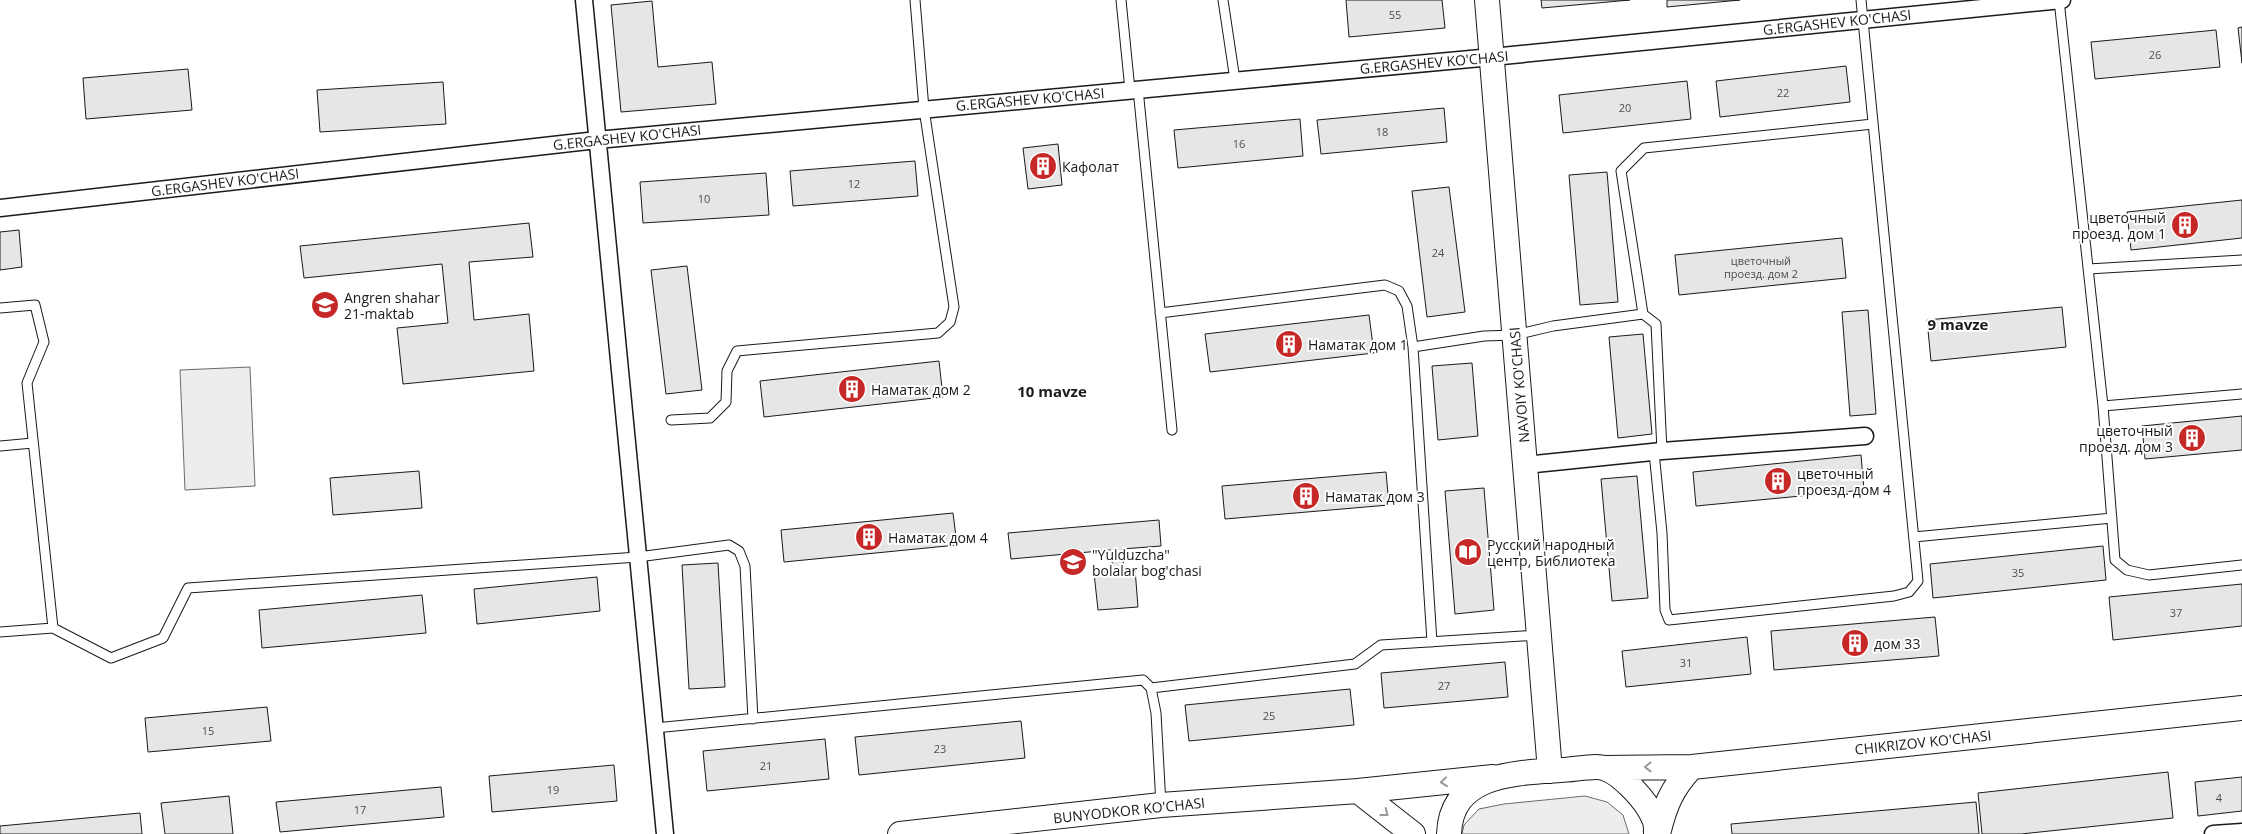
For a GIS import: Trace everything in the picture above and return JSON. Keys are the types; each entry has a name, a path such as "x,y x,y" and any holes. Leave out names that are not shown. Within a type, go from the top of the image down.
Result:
{"main road":[{"name":"NAVOIY KO'CHASI","path":"1487,0 1550,771"},
{"name":"CHIKRIZOV KO'CHASI","path":"1493,777 1603,768 1692,767 2242,708"},
{"path":"1657,834 1665,807 1677,783 1692,767"},
{"path":"1603,768 1626,782 1646,804 1655,820 1657,834"},
{"path":"1358,791 1493,777"},
{"path":"1449,834 1449,824 1460,800 1474,786 1493,777"},
{"name":"BUNYODKOR KO'CHASI","path":"900,834 1162,805 1358,791"},
{"path":"1358,791 1413,834"}],"street":[{"path":"584,0 666,834"},
{"name":"G.ERGASHEV KO'CHASI","path":"0,208 598,140 1492,57 2060,0"},
{"path":"1525,466 1658,452 1864,436"},
{"path":"2213,834 2242,832"}],"lane":[{"path":"671,420 710,418 726,402 727,371 737,351 938,333 950,322 954,308 924,109 915,0"},
{"path":"1121,0 1134,90 1172,430"},
{"path":"1223,0 1235,80"},
{"path":"1861,0 1918,581 1909,592 1894,596 1669,620 1665,610 1658,452 1656,324 1643,314 1622,171 1644,148 1873,124"},
{"path":"2060,0 2103,406 2115,560 2127,570 2149,575 2242,564"},
{"path":"2088,269 2242,260"},
{"path":"1160,313 1385,285 1399,291 1406,306 1413,347 1432,642"},
{"path":"0,308 35,305 44,342 27,383 53,628"},
{"path":"1413,347 1484,336 1515,335 1553,326 1643,314"},
{"path":"2103,406 2242,394"},
{"path":"0,446 33,443"},
{"path":"1914,537 2112,518"},
{"path":"0,632 53,628 110,658 163,638 188,588 638,557 728,545 739,551 745,566 753,719"},
{"path":"1151,688 1355,664 1381,645 1539,635"},
{"path":"655,728 1137,680 1148,683 1151,688 1156,713 1162,805"}],"shaded area":[{"path":"250,367 255,486 185,490 180,370"},
{"path":"1585,796 1607,802 1623,815 1629,834 1462,834 1464,825 1479,809 1504,804"}],"building":[{"path":"1346,0 1442,0 1445,28 1349,37"},
{"path":"1541,0 1630,0 1542,8"},
{"path":"1667,0 1740,0 1667,7"},
{"path":"652,1 658,67 712,62 716,104 621,112 611,5"},
{"path":"2242,27 2242,63 2238,28"},
{"path":"2216,30 2220,67 2095,79 2091,42"},
{"path":"1846,66 1850,102 1720,117 1716,81"},
{"path":"188,69 192,110 86,119 83,78"},
{"path":"1687,81 1691,119 1563,133 1559,95"},
{"path":"443,82 446,124 320,132 317,90"},
{"path":"1444,108 1447,142 1321,154 1317,120"},
{"path":"1300,119 1303,156 1178,168 1174,130"},
{"name":"Кафолат","path":"1058,144 1062,185 1028,189 1023,148"},
{"path":"915,161 918,196 793,206 790,171"},
{"path":"1607,172 1618,302 1580,305 1569,175"},
{"path":"766,173 769,215 643,223 640,182"},
{"path":"1449,187 1465,312 1427,317 1412,191"},
{"name":"цветочный проезд. дом 1","path":"2242,200 2242,238 2131,250 2127,212"},
{"path":"529,223 533,257 469,262 474,320 529,314 534,371 403,384 397,328 448,323 442,264 304,278 300,246"},
{"path":"19,230 22,267 0,270 0,232"},
{"path":"1842,238 1846,278 1679,295 1675,255"},
{"path":"687,266 702,390 666,394 651,270"},
{"path":"2062,307 2066,347 1931,361 1927,320"},
{"path":"1868,310 1876,414 1850,416 1842,312"},
{"name":"Наматак дом 1","path":"1369,315 1374,353 1210,372 1205,334"},
{"path":"1643,334 1652,434 1618,438 1609,337"},
{"name":"Наматак дом 2","path":"939,361 943,397 764,417 760,381"},
{"path":"1472,363 1478,436 1438,440 1432,366"},
{"name":"цветочный проезд. дом 3","path":"2242,416 2242,450 2145,459 2142,426"},
{"name":"цветочный проезд. дом 4","path":"1861,455 1864,490 1696,506 1693,472"},
{"path":"419,471 422,508 333,515 330,478"},
{"name":"Наматак дом 3","path":"1386,472 1389,505 1225,519 1222,486"},
{"path":"1637,476 1648,598 1612,601 1601,479"},
{"path":"1484,488 1494,610 1455,614 1445,491"},
{"name":"Наматак дом 4","path":"953,513 957,545 784,562 781,530"},
{"path":"1159,520 1161,546 1122,549 1124,570 1135,569 1138,607 1098,610 1094,573 1113,571 1111,550 1011,559 1008,533"},
{"path":"2103,546 2106,580 1933,598 1930,564"},
{"path":"718,563 725,687 689,689 682,565"},
{"path":"597,577 600,611 477,624 474,589"},
{"path":"2242,584 2242,626 2113,640 2109,597"},
{"path":"422,595 426,633 262,648 259,610"},
{"name":"дом 33","path":"1935,617 1939,656 1774,670 1771,631"},
{"path":"1747,637 1751,674 1626,687 1622,651"},
{"path":"1505,662 1508,697 1384,708 1381,673"},
{"path":"1350,689 1354,725 1189,741 1185,705"},
{"path":"267,707 271,741 148,752 145,718"},
{"path":"1021,721 1025,758 859,775 855,737"},
{"path":"825,739 829,779 707,791 703,751"},
{"path":"614,765 617,801 492,812 489,776"},
{"path":"2168,772 2173,818 2021,834 1982,834 1978,793"},
{"path":"2242,777 2242,811 2198,816 2195,782"},
{"path":"441,787 444,817 280,832 276,802"},
{"path":"229,796 233,834 165,834 161,803"},
{"path":"1976,802 1979,834 1732,834 1731,824"},
{"path":"140,813 142,834 0,834 0,826"}],"place":[{"name":"Кафолат","path":"1043,166"},
{"name":"цветочный проезд. дом 1","path":"2185,225"},
{"name":"Angren shahar 21-maktab","path":"325,305"},
{"name":"Наматак дом 1","path":"1289,344"},
{"name":"Наматак дом 2","path":"852,389"},
{"name":"цветочный проезд. дом 3","path":"2192,438"},
{"name":"цветочный проезд. дом 4","path":"1778,481"},
{"name":"Наматак дом 3","path":"1306,496"},
{"name":"Наматак дом 4","path":"869,537"},
{"name":"Русский народный центр, Библиотека","path":"1468,552"},
{"name":"\"Yulduzcha\" bolalar bog'chasi","path":"1073,562"},
{"name":"дом 33","path":"1855,643"}],"district":[{"name":"9 mavze","path":"1958,324"},
{"name":"10 mavze","path":"1052,391"}]}
